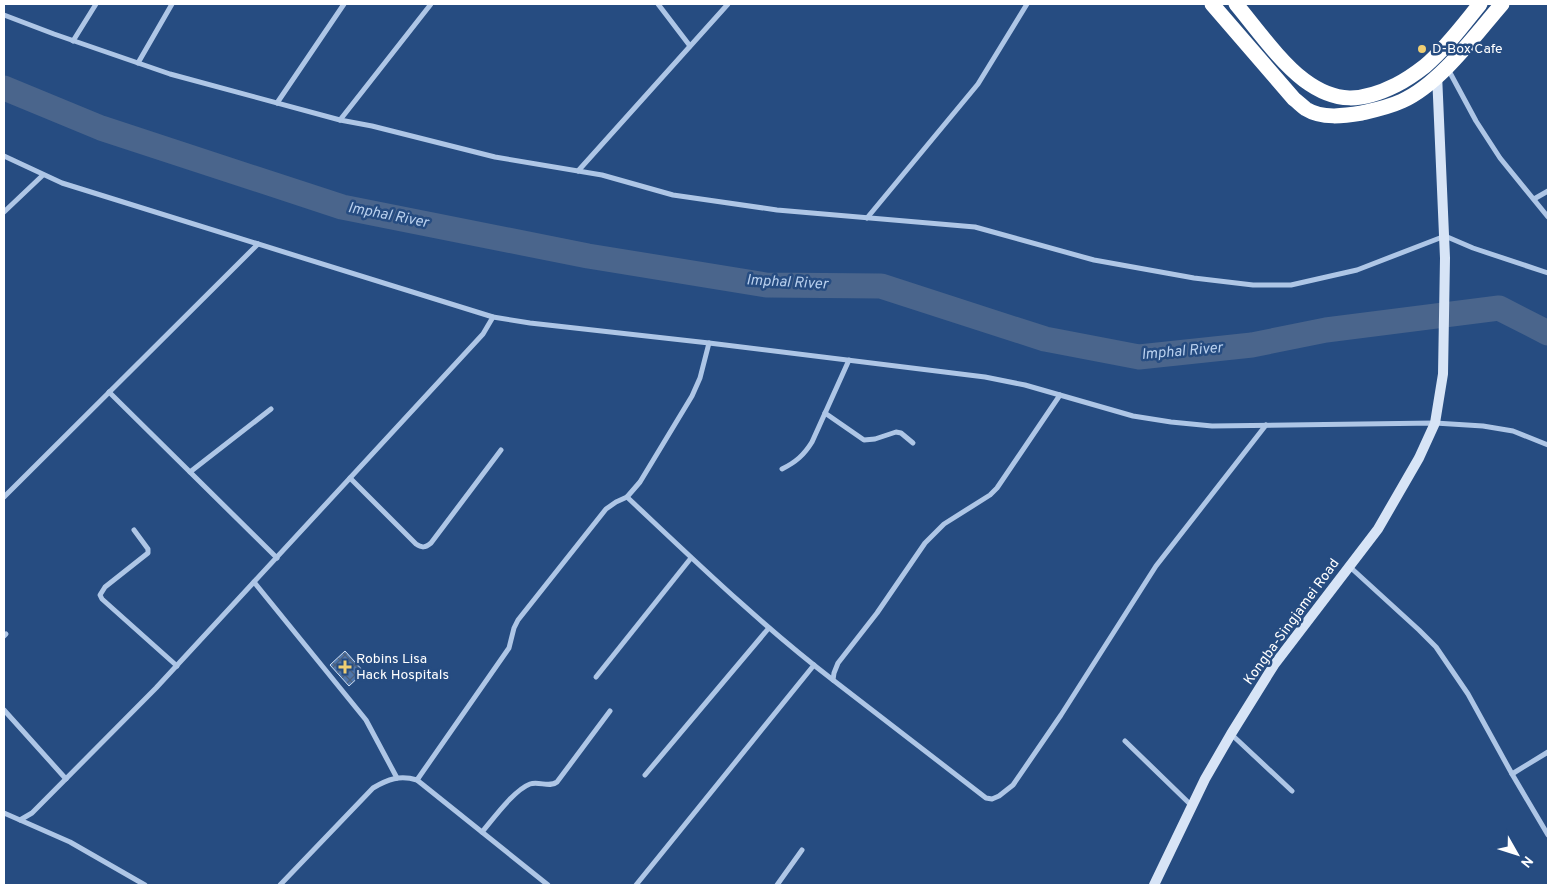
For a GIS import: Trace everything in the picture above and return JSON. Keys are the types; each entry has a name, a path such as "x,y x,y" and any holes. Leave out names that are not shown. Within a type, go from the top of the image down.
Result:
{"highway":[{"path":"1212,4 1294,99 1306,109 1318,114 1334,116 1351,115 1403,101 1436,78 1502,4"},
{"path":"1236,4 1277,53 1303,79 1323,92 1344,98 1363,98 1383,92 1424,67 1480,4"}],"street":[{"path":"73,41 96,4"},
{"path":"138,63 172,4"},
{"path":"277,103 344,4"},
{"path":"340,120 431,4"},
{"path":"658,4 690,46"},
{"path":"578,171 728,4"},
{"path":"867,218 978,84 1027,4"},
{"path":"4,15 170,74 340,120 372,126 495,157 602,175 673,195 777,210 975,227 1094,260 1194,278 1253,285 1291,285 1357,270 1445,236 1473,248 1548,273"},
{"name":"Kongba-Singjamei Road","path":"1154,885 1204,779 1231,734 1274,664 1350,568 1378,529 1419,458 1435,423 1444,374 1445,236 1436,78 1440,51"},
{"path":"1447,66 1476,121 1500,158 1548,217"},
{"path":"4,156 71,186 493,317 530,324 709,343 985,378 1025,385 1133,416 1170,422 1212,426 1435,423 1482,426 1513,431 1548,445"},
{"path":"4,212 43,175"},
{"path":"1534,199 1548,191"},
{"path":"4,497 258,244"},
{"path":"20,820 32,813 177,666 482,334 493,317"},
{"path":"417,780 509,648 518,620 606,509 627,497 640,482 692,396 700,378 709,343"},
{"path":"782,469 795,462 805,453 812,442 849,360"},
{"path":"109,392 276,558"},
{"path":"833,680 838,664 877,614 925,543 944,524 990,495 997,488 1060,395"},
{"path":"190,472 270,409"},
{"path":"825,413 864,440 875,439 896,432 913,443"},
{"path":"627,497 768,629 943,764 980,795 992,799 1013,785 1061,715 1156,566 1266,425"},
{"path":"350,478 416,544 427,547 432,543 501,450"},
{"path":"134,530 146,546 148,553 105,587 100,595 102,599 177,666"},
{"path":"596,677 692,558"},
{"path":"1350,568 1405,617 1436,648 1468,694 1548,835"},
{"path":"254,582 366,720 397,778"},
{"path":"645,774 768,629"},
{"path":"636,885 814,665"},
{"path":"4,710 66,779"},
{"path":"482,832 522,789 531,784 554,784 557,782 610,711"},
{"path":"1231,734 1292,791"},
{"path":"1125,741 1192,807"},
{"path":"1512,774 1548,752"},
{"path":"280,885 364,796 385,781 407,777 417,780 548,885"},
{"path":"4,812 70,842 145,885"},
{"path":"777,885 802,850"}],"building":[{"path":"345,651 364,672 349,686 330,665"}],"waterway":[{"name":"Imphal River","path":"4,88 101,128 342,207 588,256 766,285 881,286 1045,339 1139,357 1252,345 1326,330 1499,308 1548,333"}],"place":[{"name":"D-Box Cafe","path":"1422,49"},
{"name":"Robins Lisa Hack Hospitals","path":"345,667"}]}
